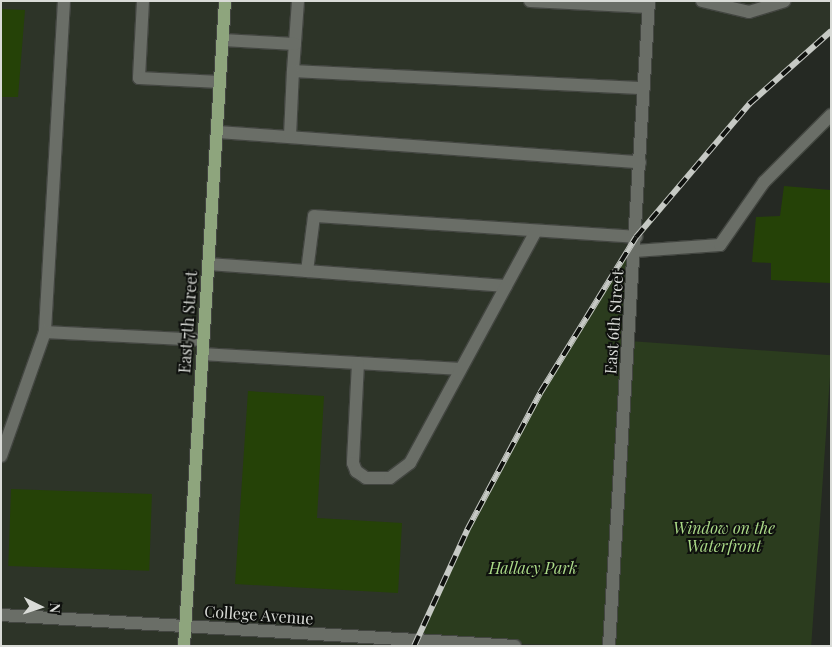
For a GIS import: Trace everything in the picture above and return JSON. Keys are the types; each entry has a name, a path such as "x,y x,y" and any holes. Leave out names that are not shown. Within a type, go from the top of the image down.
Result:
{"main road":[{"name":"East 7th Street","path":"184,646 225,1"}],"street":[{"path":"1,456 45,332 64,1"},
{"path":"144,1 139,78 220,82"},
{"path":"290,136 298,1"},
{"path":"530,1 648,4"},
{"path":"709,2 749,12 784,1"},
{"name":"East 6th Street","path":"609,646 636,237 648,4"},
{"path":"223,40 295,44"},
{"path":"293,71 644,88"},
{"path":"635,251 720,245 764,182 831,115"},
{"path":"217,132 640,162"},
{"path":"307,271 314,216 636,237"},
{"path":"358,362 353,463 356,471 366,478 390,478 410,463 536,231"},
{"path":"208,264 506,286"},
{"path":"45,332 203,340"},
{"path":"202,354 460,369"},
{"name":"College Avenue","path":"1,615 515,646"}],"shaded area":[{"path":"1,1 831,1 831,31 749,104 632,248 609,646 1,646"}],"green space":[{"name":"Hallacy Park","path":"632,248 605,646 416,641 467,530 540,393"},
{"name":"Window on the Waterfront","path":"629,341 831,355 811,646 608,646"}],"building":[{"path":"1,9 25,10 18,97 1,97"},
{"path":"784,186 831,190 831,283 771,280 771,263 752,262 756,217 780,216"},
{"path":"248,391 324,396 317,518 402,523 398,593 235,584"},
{"path":"11,489 152,494 149,571 8,566"}],"railway":[{"path":"414,646 467,530 540,393 636,237 749,104 831,31"}]}
